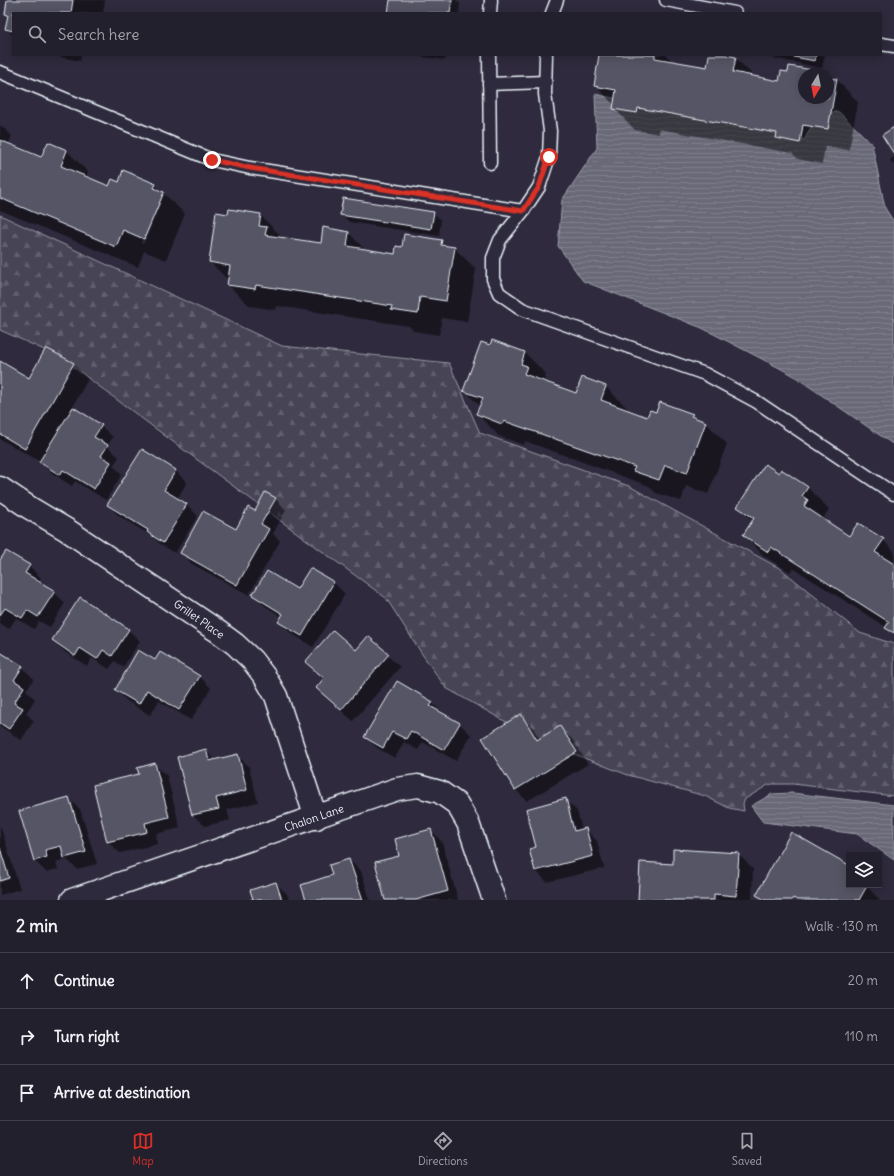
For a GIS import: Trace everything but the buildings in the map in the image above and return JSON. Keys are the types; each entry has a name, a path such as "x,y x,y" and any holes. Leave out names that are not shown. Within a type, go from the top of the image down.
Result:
{"street":[{"name":"Grillet Place","path":"1,490 67,530 216,630 235,644 252,660 265,677 276,696 316,818"},
{"name":"Chalon Lane","path":"72,900 316,818 397,789 418,786 440,792 457,804 468,824 494,900"}],"lane":[{"path":"490,12 491,0"},
{"path":"548,0 551,12"},
{"path":"551,12 557,0"},
{"path":"666,0 730,12"},
{"path":"882,44 894,46"},
{"path":"489,56 490,163"},
{"path":"546,56 545,94 550,131 549,157 539,187 523,211 500,240 493,258 493,279 499,293 522,309 705,374 757,402 894,494"},
{"path":"0,72 212,160 250,168 523,211"},
{"path":"489,84 546,82"}],"green space":[{"path":"0,215 282,346 449,363 480,433 629,486 781,569 860,633 894,644 894,796 793,784 772,784 745,799 743,804 744,811 729,808 705,796 628,775 540,741 446,688 386,598 60,357 0,330"}],"water":[{"path":"595,94 804,140 820,112 839,112 872,144 885,208 894,222 894,445 791,374 702,328 583,281 558,246 562,200 597,148"},
{"path":"792,793 894,805 894,860 857,834 763,822 751,806 772,794"}],"route":[{"path":"212,160 250,168 523,211 539,187 549,157"}]}
